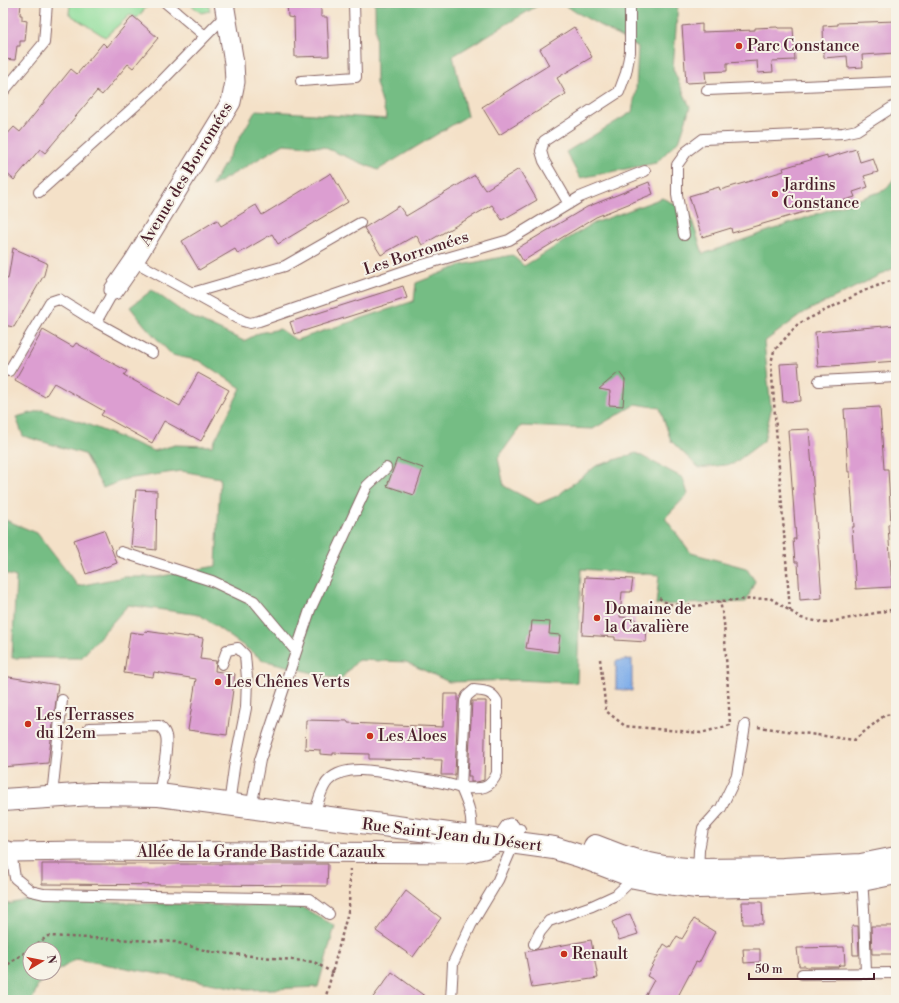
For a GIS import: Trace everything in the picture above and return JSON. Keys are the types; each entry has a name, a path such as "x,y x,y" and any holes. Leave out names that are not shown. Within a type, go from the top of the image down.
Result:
{"street":[{"name":"Avenue des Borromées","path":"114,290 134,261 231,102 235,82 234,63 225,9"},
{"name":"Rue Saint-Jean du Désert","path":"3,800 90,780 160,788 511,835 580,856 638,869 660,882 698,878 787,885 861,872 896,873"},
{"name":"Rue Saint-Jean du Désert","path":"3,786 52,789"},
{"name":"Allée de la Grande Bastide Cazaulx","path":"6,856 81,851 466,853 484,849 511,835"},
{"name":"Rue Saint-Jean du Désert","path":"861,872 896,858"}],"lane":[{"path":"3,92 44,42 47,3"},
{"path":"166,3 205,36"},
{"path":"301,81 356,77 354,3"},
{"path":"569,204 544,161 541,151 544,141 619,92 626,73 630,52 630,3"},
{"path":"39,192 154,89 205,36 225,9"},
{"path":"707,90 896,82"},
{"path":"684,235 677,195 677,165 687,151 703,139 843,134 857,130 896,104"},
{"name":"Les Borromées","path":"134,261 243,322 250,323 419,266 509,240 580,198 645,172"},
{"path":"192,293 285,266 360,223"},
{"path":"96,322 114,290"},
{"path":"9,370 50,302 59,299 96,322 152,353"},
{"path":"819,381 896,377"},
{"path":"252,800 260,760 310,610 367,486 386,468"},
{"path":"120,552 212,580 254,601 296,651"},
{"path":"222,664 227,650 238,648 245,655 248,678 246,708 236,754 230,797"},
{"path":"316,810 328,780 338,774 356,770 378,771 445,782 461,788 484,788 493,782 497,773 497,701 493,694 487,691 474,690 467,696 465,701 461,788 469,806 472,830"},
{"path":"52,789 62,700"},
{"path":"698,878 699,850 703,828 721,808 737,774 745,725"},
{"path":"89,728 159,726 165,730 167,738 160,788"},
{"path":"451,1000 453,963 471,925 498,880 511,835"},
{"path":"6,856 15,878 31,891 44,894 309,900 329,914"},
{"path":"534,944 540,932 549,921 616,896 638,869"},
{"path":"861,872 866,974"},
{"path":"802,974 896,973"}],"path":[{"path":"790,611 771,363 774,351 798,324 866,290 896,279"},
{"path":"659,598 668,604 698,606 720,601 770,598 801,618 825,623 896,609"},
{"path":"720,601 724,622 730,725"},
{"path":"600,659 606,711 625,726 701,732 730,725 745,725 854,740 885,715 896,714"},
{"path":"325,1000 333,973 348,908 351,865"},
{"path":"3,968 48,936 176,942 210,952 314,962 333,973"}],"green space":[{"path":"70,3 150,3 137,18 130,15 105,37 69,14"},
{"path":"189,3 208,3 210,11 201,13"},
{"path":"375,3 542,3 453,56 467,116 378,170 323,147 284,144 211,187 256,110 387,119 376,83"},
{"path":"560,3 678,3 673,69 690,107 680,139 656,163 580,178 566,152 632,112 636,90 638,47"},
{"path":"896,176 896,267 805,312 764,342 771,410 764,441 733,464 699,468 671,441 660,408 636,404 593,429 521,426 498,458 504,486 538,504 557,496 596,466 636,453 683,478 688,494 665,518 691,553 746,568 755,581 746,602 656,605 659,575 581,569 577,683 518,680 449,682 406,662 358,660 340,680 263,660 200,615 128,605 81,658 12,658 16,577 3,573 3,519 37,533 78,586 124,577 157,577 216,566 220,478 181,471 126,479 103,488 84,454 23,436 16,417 42,410 84,423 154,451 175,445 212,446 241,388 200,361 172,355 145,326 130,307 152,290 187,315 244,341 259,333 280,329 296,340 414,301 416,283 462,265 512,255 524,266 592,224 662,198 689,211 703,254 885,190"},
{"path":"28,900 302,907 335,926 318,987 248,990 76,959 62,968 62,941 22,941 22,981 42,981 39,983 32,1000 3,1000 3,905"}],"water":[{"path":"632,659 632,691 616,689 616,661"}],"building":[{"path":"3,3 21,3 20,15 22,15 22,20 27,21 25,41 20,41 20,46 17,46 15,60 3,59"},
{"path":"287,3 321,3 321,17 327,17 329,56 295,57 294,18 288,17"},
{"path":"133,16 158,38 133,68 128,64 102,95 97,91 45,153 40,149 14,180 3,170 3,139 14,127 20,132 71,69 77,74 103,43 107,47"},
{"name":"Parc Constance","path":"896,21 896,53 862,55 863,67 848,68 847,56 824,58 823,26 838,25 838,23"},
{"name":"Parc Constance","path":"702,24 702,32 755,30 755,28 777,27 793,28 795,60 772,61 773,72 758,73 757,61 727,63 727,71 705,72 706,82 686,83 682,26"},
{"path":"574,27 592,57 557,78 566,94 499,135 482,107 549,65 540,49"},
{"name":"Jardins Constance","path":"856,149 860,162 873,158 878,172 864,176 868,187 853,192 855,197 732,233 731,228 702,237 689,196 719,187 720,190 784,171 783,168 827,155 827,158"},
{"path":"519,169 537,200 502,220 492,205 422,245 416,235 381,255 364,228 399,206 406,216 475,175 485,190"},
{"path":"331,173 348,202 278,244 272,234 238,254 235,249 199,270 182,241 217,220 221,226 256,205 262,215"},
{"path":"649,182 653,194 596,217 523,261 516,249 587,207"},
{"path":"13,248 47,263 44,275 14,327 3,325 3,278 8,279"},
{"path":"403,286 407,298 294,334 290,322"},
{"path":"896,325 896,361 818,367 815,332"},
{"path":"43,330 73,347 76,343 127,371 124,375 180,406 198,373 229,390 201,441 164,421 152,443 101,415 104,411 54,383 45,397 15,380"},
{"path":"798,363 801,401 783,402 780,364"},
{"path":"619,372 625,380 623,406 609,405 610,391 599,389"},
{"path":"880,407 884,469 888,469 891,524 888,525 892,587 856,589 852,527 854,527 850,472 848,472 844,409"},
{"path":"809,429 822,598 800,600 798,562 795,562 793,539 796,539 788,430"},
{"path":"397,459 423,468 414,495 387,486"},
{"path":"136,490 157,491 156,550 131,547"},
{"path":"104,530 117,563 86,574 74,540"},
{"path":"585,577 633,579 631,592 622,592 620,617 635,618 635,626 647,626 646,642 615,640 615,637 582,635"},
{"path":"532,621 550,622 549,634 560,635 558,652 526,648 529,632 531,632"},
{"name":"Les Chênes Verts","path":"145,631 203,638 200,659 216,661 215,671 235,674 227,735 188,730 196,679 154,672 153,677 124,673 130,632 144,634"},
{"name":"Les Terrasses du 12em","path":"3,676 58,685 48,763 3,767"},
{"name":"Les Aloes","path":"444,694 458,694 455,775 441,775 442,760 369,759 369,754 320,754 320,750 305,749 306,720 443,727"},
{"path":"472,701 486,701 484,780 477,782 471,782 471,776 468,776"},
{"path":"42,864 328,864 327,886 42,884"},
{"path":"406,891 441,918 413,957 376,931"},
{"path":"742,902 762,902 763,924 743,924"},
{"path":"630,914 638,934 619,940 612,922"},
{"path":"694,919 715,932 699,963 696,962 676,1000 643,1000 654,980 647,976 664,944 670,948 677,936 682,939"},
{"path":"852,926 858,926 859,955 853,955"},
{"path":"871,926 896,926 896,954 872,954"},
{"path":"591,940 598,978 532,988 525,952"},
{"path":"844,947 845,965 840,965 838,967 799,966 797,948"},
{"path":"743,949 760,949 760,962 744,963"},
{"path":"392,972 430,1000 371,1000"}],"place":[{"name":"Parc Constance","path":"739,46"},
{"name":"Jardins Constance","path":"775,194"},
{"name":"Domaine de la Cavalière","path":"597,618"},
{"name":"Les Chênes Verts","path":"218,682"},
{"name":"Les Terrasses du 12em","path":"28,724"},
{"name":"Les Aloes","path":"370,736"},
{"name":"Renault","path":"564,954"}]}
